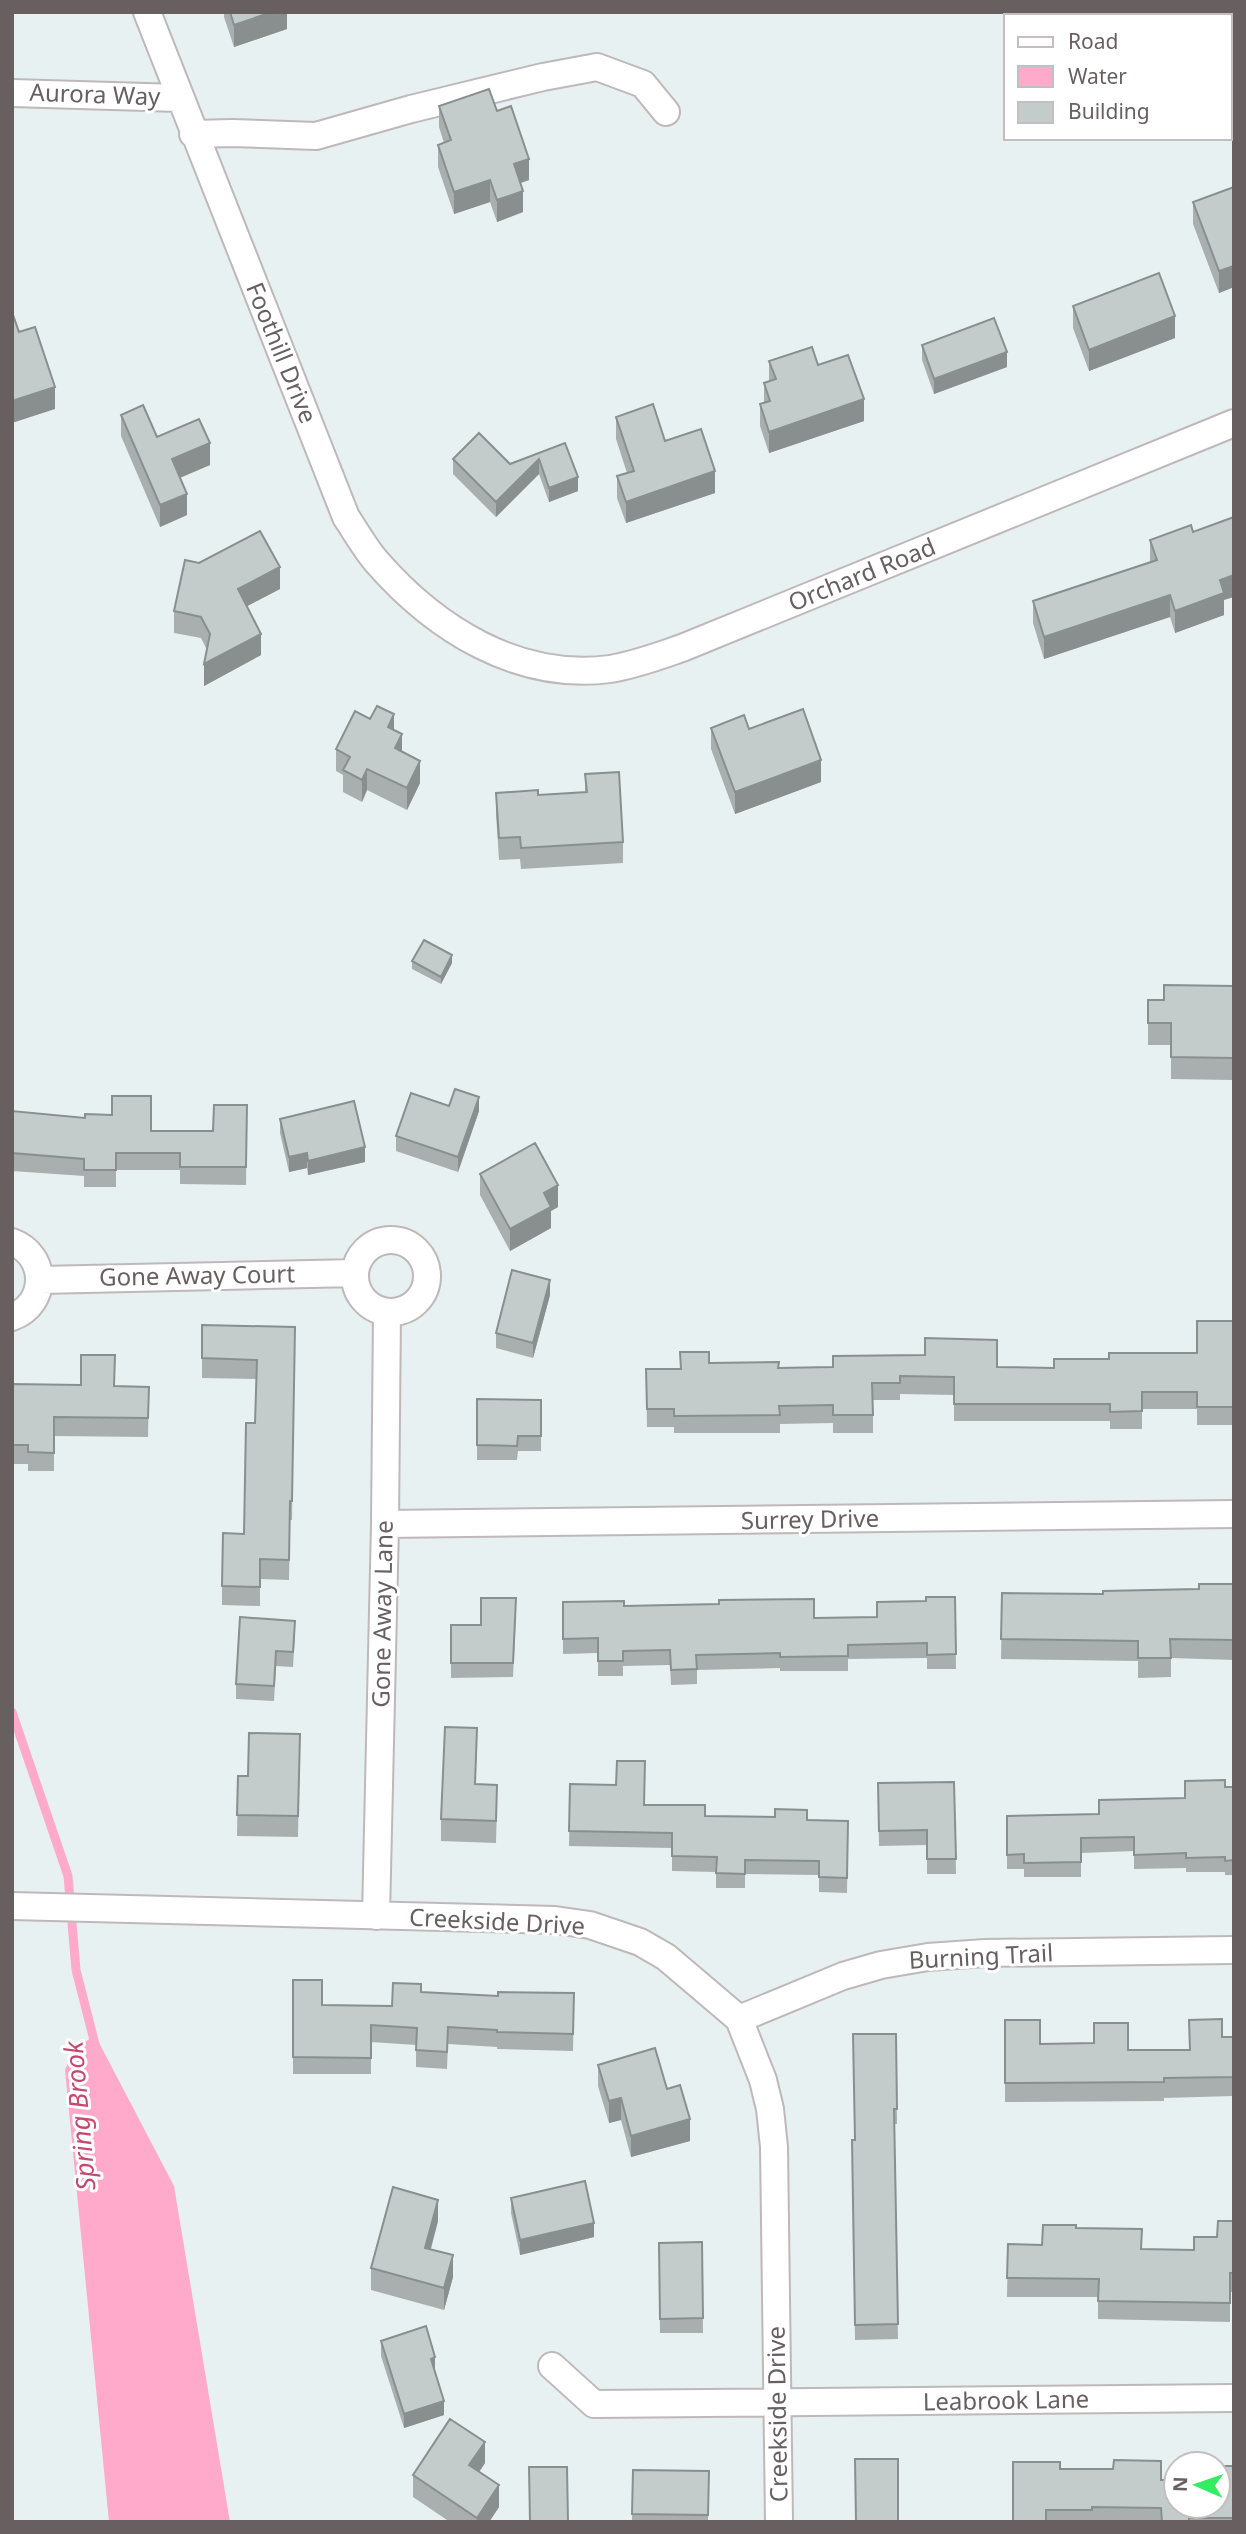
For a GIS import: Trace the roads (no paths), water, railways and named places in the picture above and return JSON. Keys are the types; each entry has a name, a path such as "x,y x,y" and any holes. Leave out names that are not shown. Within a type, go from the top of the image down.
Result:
{"street":[{"name":"Foothill Drive","path":"147,12 178,97 346,517 375,559 402,589 458,633 481,646"},
{"path":"193,134 316,136 411,109 543,77 597,67 643,84 666,113"},
{"name":"Aurora Way","path":"12,93 178,97"},
{"name":"Orchard Road","path":"481,646 532,665 561,669 610,668 639,663 682,648 1234,423"},
{"path":"394,1240 408,1244 418,1254 425,1266 426,1280 422,1293 413,1304 401,1311 387,1312 373,1308 363,1299 356,1287 355,1273 359,1259 368,1248 380,1242 394,1240"},
{"path":"12,1242 29,1251 37,1264 40,1280 37,1295 28,1308 12,1317"},
{"name":"Gone Away Court","path":"40,1280 355,1273"},
{"name":"Gone Away Lane","path":"376,1916 387,1312"},
{"name":"Surrey Drive","path":"385,1524 1234,1514"},
{"name":"Creekside Drive","path":"12,1906 555,1920 590,1925 640,1942 666,1957 739,2019 770,2109 774,2161 779,2522"},
{"name":"Burning Trail","path":"739,2019 843,1976 881,1965 928,1957 985,1953 1234,1950"},
{"name":"Leabrook Lane","path":"552,2366 594,2404 1234,2398"}],"water":[{"path":"95,2035 174,2186 230,2522 109,2522 65,2070 74,2050"}],"waterway":[{"name":"Spring Brook","path":"12,1712 68,1876 76,1970 95,2044"}]}
